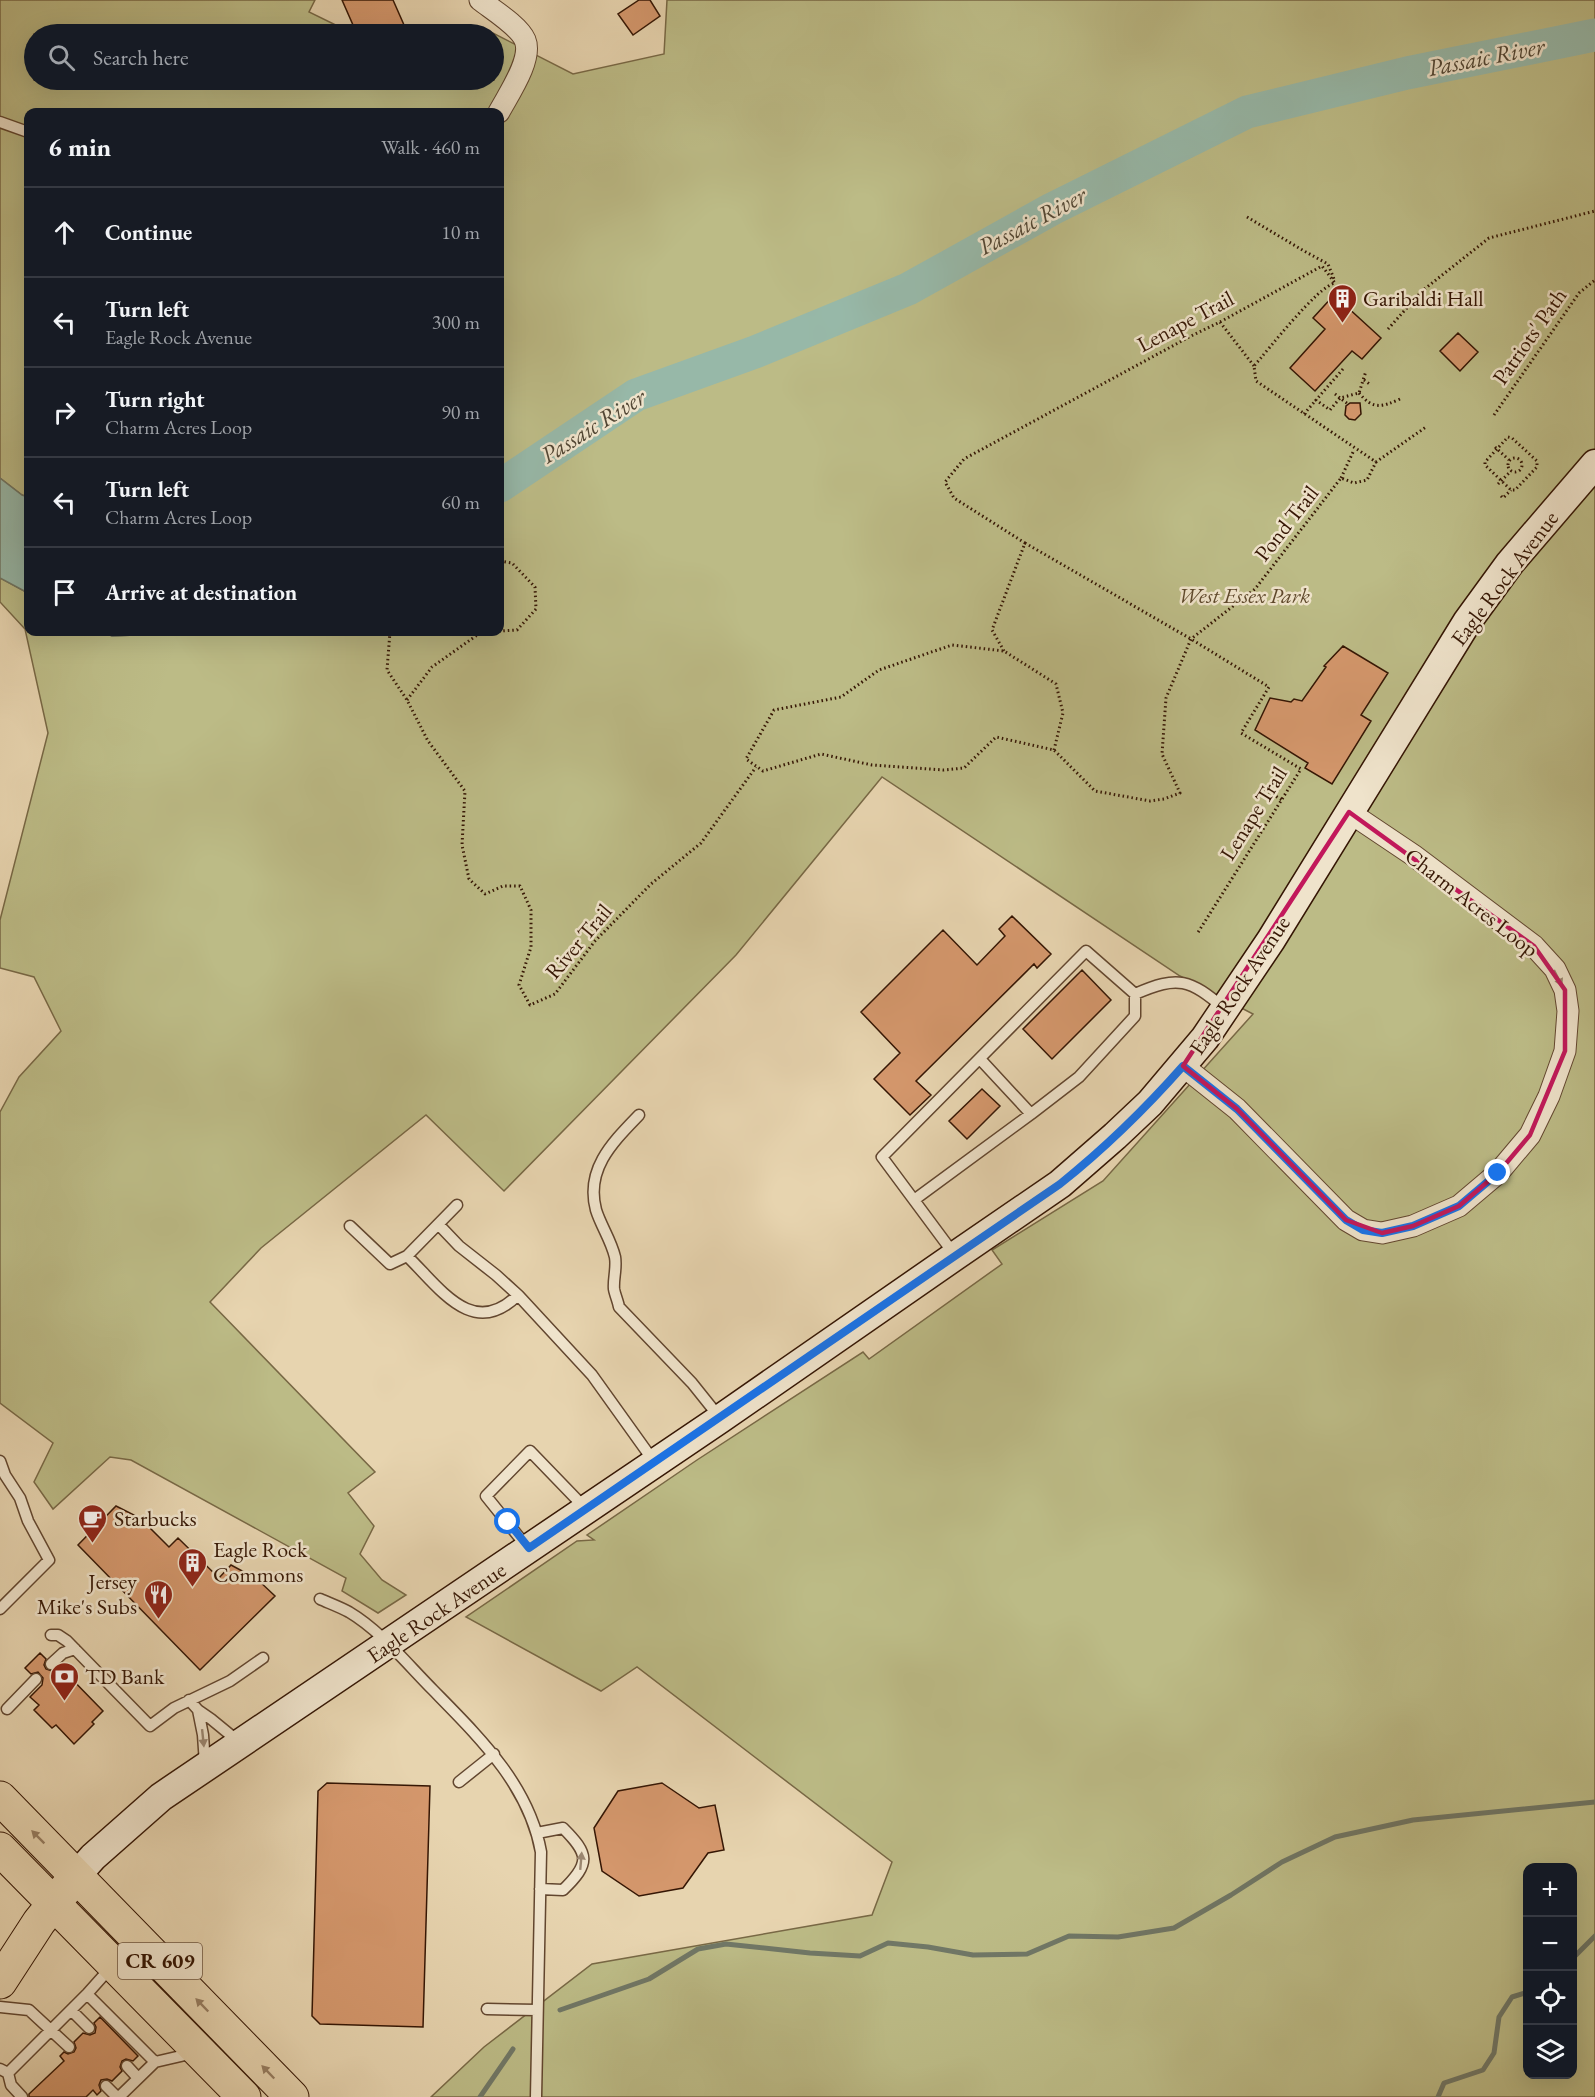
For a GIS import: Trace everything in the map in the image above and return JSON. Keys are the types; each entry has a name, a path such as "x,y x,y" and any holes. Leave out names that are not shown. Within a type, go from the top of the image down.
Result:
{"main road":[{"name":"Eagle Rock Avenue","path":"8,1965 53,1904 93,1857 161,1797 720,1419 1060,1184 1150,1103 1183,1066 1225,1009 1283,921 1473,614 1509,563 1595,464"},
{"name":"CR 609","path":"0,1798 292,2097"},
{"name":"CR 609","path":"1,1851 244,2097"}],"street":[{"path":"480,0 518,30 526,41 527,57 501,108"},
{"name":"Charm Acres Loop","path":"1183,1066 1237,1109 1346,1220 1363,1230 1382,1233 1413,1226 1459,1206 1498,1173 1530,1135 1549,1096 1565,1051 1568,1011 1565,990 1555,969 1534,946 1508,925 1413,855 1349,812"}],"lane":[{"path":"0,122 24,131"},
{"path":"914,1200 1079,1077 1135,1016 1135,994 1086,951 882,1157 955,1256"},
{"path":"1135,994 1160,983 1176,981 1205,992 1225,1009"},
{"path":"980,1059 1031,1114"},
{"path":"639,1115 606,1152 596,1174 592,1193 616,1260 614,1290 619,1307 692,1383 720,1419"},
{"path":"350,1227 390,1264 407,1256 457,1205"},
{"path":"439,1225 459,1246 518,1295 592,1375 655,1463"},
{"path":"407,1256 465,1310 488,1314 507,1305 518,1295"},
{"path":"529,1548 486,1496 530,1451 586,1510"},
{"path":"0,1461 3,1474 20,1498 28,1521 49,1560 0,1609"},
{"path":"320,1599 350,1612 388,1644 494,1754 515,1785 537,1833 540,1852 540,1889 536,2097"},
{"path":"51,1635 58,1635 67,1641 150,1726 174,1708 230,1681 262,1658"},
{"path":"51,1664 63,1653 75,1649"},
{"path":"8,1709 36,1679"},
{"path":"189,1700 239,1743"},
{"path":"198,1710 203,1735 205,1767"},
{"path":"459,1782 494,1754"},
{"path":"537,1833 563,1828 578,1844 583,1855 579,1874 563,1890 540,1889"},
{"path":"22,2097 11,2085 4,2071 52,2029 113,1964"},
{"path":"87,1994 155,2062"},
{"path":"0,2007 29,2010 69,2047"},
{"path":"487,2008 537,2010"},
{"path":"71,2010 89,2028"},
{"path":"106,2086 118,2097 155,2062 201,2052"},
{"path":"127,2066 138,2078"}],"path":[{"path":"1388,329 1415,299 1489,238 1595,211"},
{"path":"1247,217 1328,264 1335,283 1330,284 1308,305 1254,366"},
{"name":"Lenape Trail","path":"1025,543 954,498 945,482 964,459 1322,266 1335,283"},
{"name":"Patriots' Path","path":"1494,415 1579,293 1595,280"},
{"path":"1220,322 1254,366 1256,381 1376,462 1426,427"},
{"path":"1304,414 1343,369"},
{"path":"1359,393 1366,371"},
{"path":"1364,380 1371,385"},
{"path":"1316,400 1330,410 1340,398 1359,393"},
{"path":"1359,393 1366,402 1376,406 1400,399"},
{"path":"1335,394 1348,404"},
{"path":"1500,496 1503,498 1510,490 1515,490 1537,467 1537,461 1512,438 1508,438 1496,448 1485,465 1499,482 1510,490"},
{"path":"1496,448 1509,460"},
{"path":"1341,478 1354,449"},
{"path":"1520,460 1527,452"},
{"path":"1509,460 1516,458 1520,460"},
{"path":"1509,460 1508,465 1511,471"},
{"path":"1520,460 1522,464 1520,470"},
{"name":"Pond Trail","path":"1191,639 1255,589 1341,478 1354,483 1367,480 1376,462"},
{"path":"1499,482 1511,471 1520,470"},
{"path":"1520,470 1528,477"},
{"path":"1004,651 992,630 1025,543 1191,639 1166,698 1162,743 1162,754 1180,793 1150,801 1095,791 1054,750 996,737 964,768 944,770 872,765 821,754 763,771 746,759 774,710 841,697 879,670 952,645 1004,651 1056,684 1063,713 1054,750"},
{"path":"504,562 512,563 535,587 536,609 517,630 504,631"},
{"name":"River Trail","path":"390,636 387,670 407,700 428,741 465,791 462,845 469,879 485,894 503,886 520,886 531,910 531,947 519,985 530,1005 555,994 595,941 651,884 701,843 756,767"},
{"path":"407,700 432,667 476,636"},
{"name":"Lenape Trail","path":"1191,639 1269,687 1241,733 1301,769 1197,934"},
{"path":"1261,788 1282,800"}],"highlighted area":[{"path":"1349,812 1534,946 1565,990 1565,1051 1530,1135 1498,1173 1459,1206 1413,1226 1382,1233 1346,1220 1237,1109 1183,1066"}],"green space":[{"name":"West Essex Park","path":"0,0 315,0 309,12 334,24 24,24 24,90 504,90 504,39 573,74 664,54 667,0 1595,0 1595,2097 431,2097 484,2047 592,1964 872,1915 892,1862 637,1667 601,1691 466,1617 577,1541 594,1540 587,1535 863,1352 869,1359 1002,1264 992,1250 1103,1181 1253,1014 1180,976 882,777 736,955 504,1191 426,1115 261,1248 210,1302 375,1472 348,1493 374,1526 360,1554 382,1580 406,1595 378,1613 342,1591 346,1578 131,1460 110,1457 53,1509 34,1482 53,1443 0,1403 0,1112 19,1077 61,1031 34,977 0,968 0,920 48,733 27,636 504,636 504,108 24,108 24,496 0,478"},
{"name":"West Essex Park","path":"0,578 24,591 24,628 0,602"}],"shaded area":[{"path":"0,478 24,496 24,591 0,578"}],"building":[{"path":"342,0 393,0 404,24 353,24"},
{"path":"639,0 650,0 660,16 633,35 618,14"},
{"name":"Garibaldi Hall","path":"1334,295 1381,338 1362,359 1352,351 1315,391 1290,368 1325,329 1313,318"},
{"path":"1458,333 1478,352 1460,371 1440,351"},
{"path":"1350,403 1360,403 1361,414 1355,420 1345,415 1346,406"},
{"path":"1343,646 1388,673 1361,715 1371,721 1332,784 1305,768 1308,763 1255,730 1270,698 1291,702 1294,699 1302,701 1326,667 1324,666"},
{"path":"1012,916 1051,954 1037,968 1034,964 916,1081 931,1095 910,1115 874,1079 900,1053 861,1012 943,930 977,965 1005,936 999,929"},
{"path":"1082,970 1111,1000 1052,1059 1023,1029"},
{"path":"982,1089 1000,1106 967,1139 949,1121"},
{"name":"Eagle Rock Commons","path":"116,1506 140,1518 169,1547 178,1538 219,1578 231,1565 257,1579 275,1596 200,1670 78,1545"},
{"name":"TD Bank","path":"40,1653 46,1659 44,1665 46,1669 52,1671 60,1667 103,1711 92,1722 94,1724 74,1744 56,1725 52,1728 34,1710 39,1705 30,1697 42,1685 43,1678 38,1672 31,1674 25,1668"},
{"path":"327,1783 430,1786 423,2027 320,2024 312,2016 318,1791"},
{"path":"662,1783 699,1808 715,1805 724,1850 708,1853 683,1888 639,1896 602,1871 594,1828 618,1791"},
{"path":"100,2017 138,2056 133,2061 126,2059 122,2061 120,2067 122,2071 112,2081 101,2080 99,2085 101,2091 97,2095 93,2090 86,2097 29,2097 29,2094 64,2061 60,2056 64,2052 68,2054 74,2052 76,2048 74,2042 83,2033 90,2035 95,2033 94,2023"}],"waterway":[{"name":"Passaic River","path":"504,483 636,395 755,352 908,289 1052,209 1247,112 1407,73 1595,35"},
{"path":"560,2010 649,1979 698,1949 726,1944 860,1956 888,1943 973,1955 1027,1954 1069,1936 1118,1937 1174,1928 1282,1862 1335,1837 1413,1820 1595,1802"},
{"path":"1577,1954 1595,1936"},
{"path":"1438,2097 1444,2083 1483,2070 1494,2053 1499,2017 1512,1997 1523,1994"},
{"path":"480,2097 513,2049"}],"place":[{"name":"Garibaldi Hall","path":"1342,324"},
{"name":"Starbucks","path":"93,1544"},
{"name":"Eagle Rock Commons","path":"192,1588"},
{"name":"Jersey Mike's Subs","path":"158,1620"},
{"name":"TD Bank","path":"64,1702"}],"route":[{"path":"508,1522 529,1548 720,1419 1060,1184 1150,1103 1183,1066 1237,1109 1320,1196 1346,1220 1363,1230 1382,1233 1413,1226 1459,1206 1498,1173"}]}
